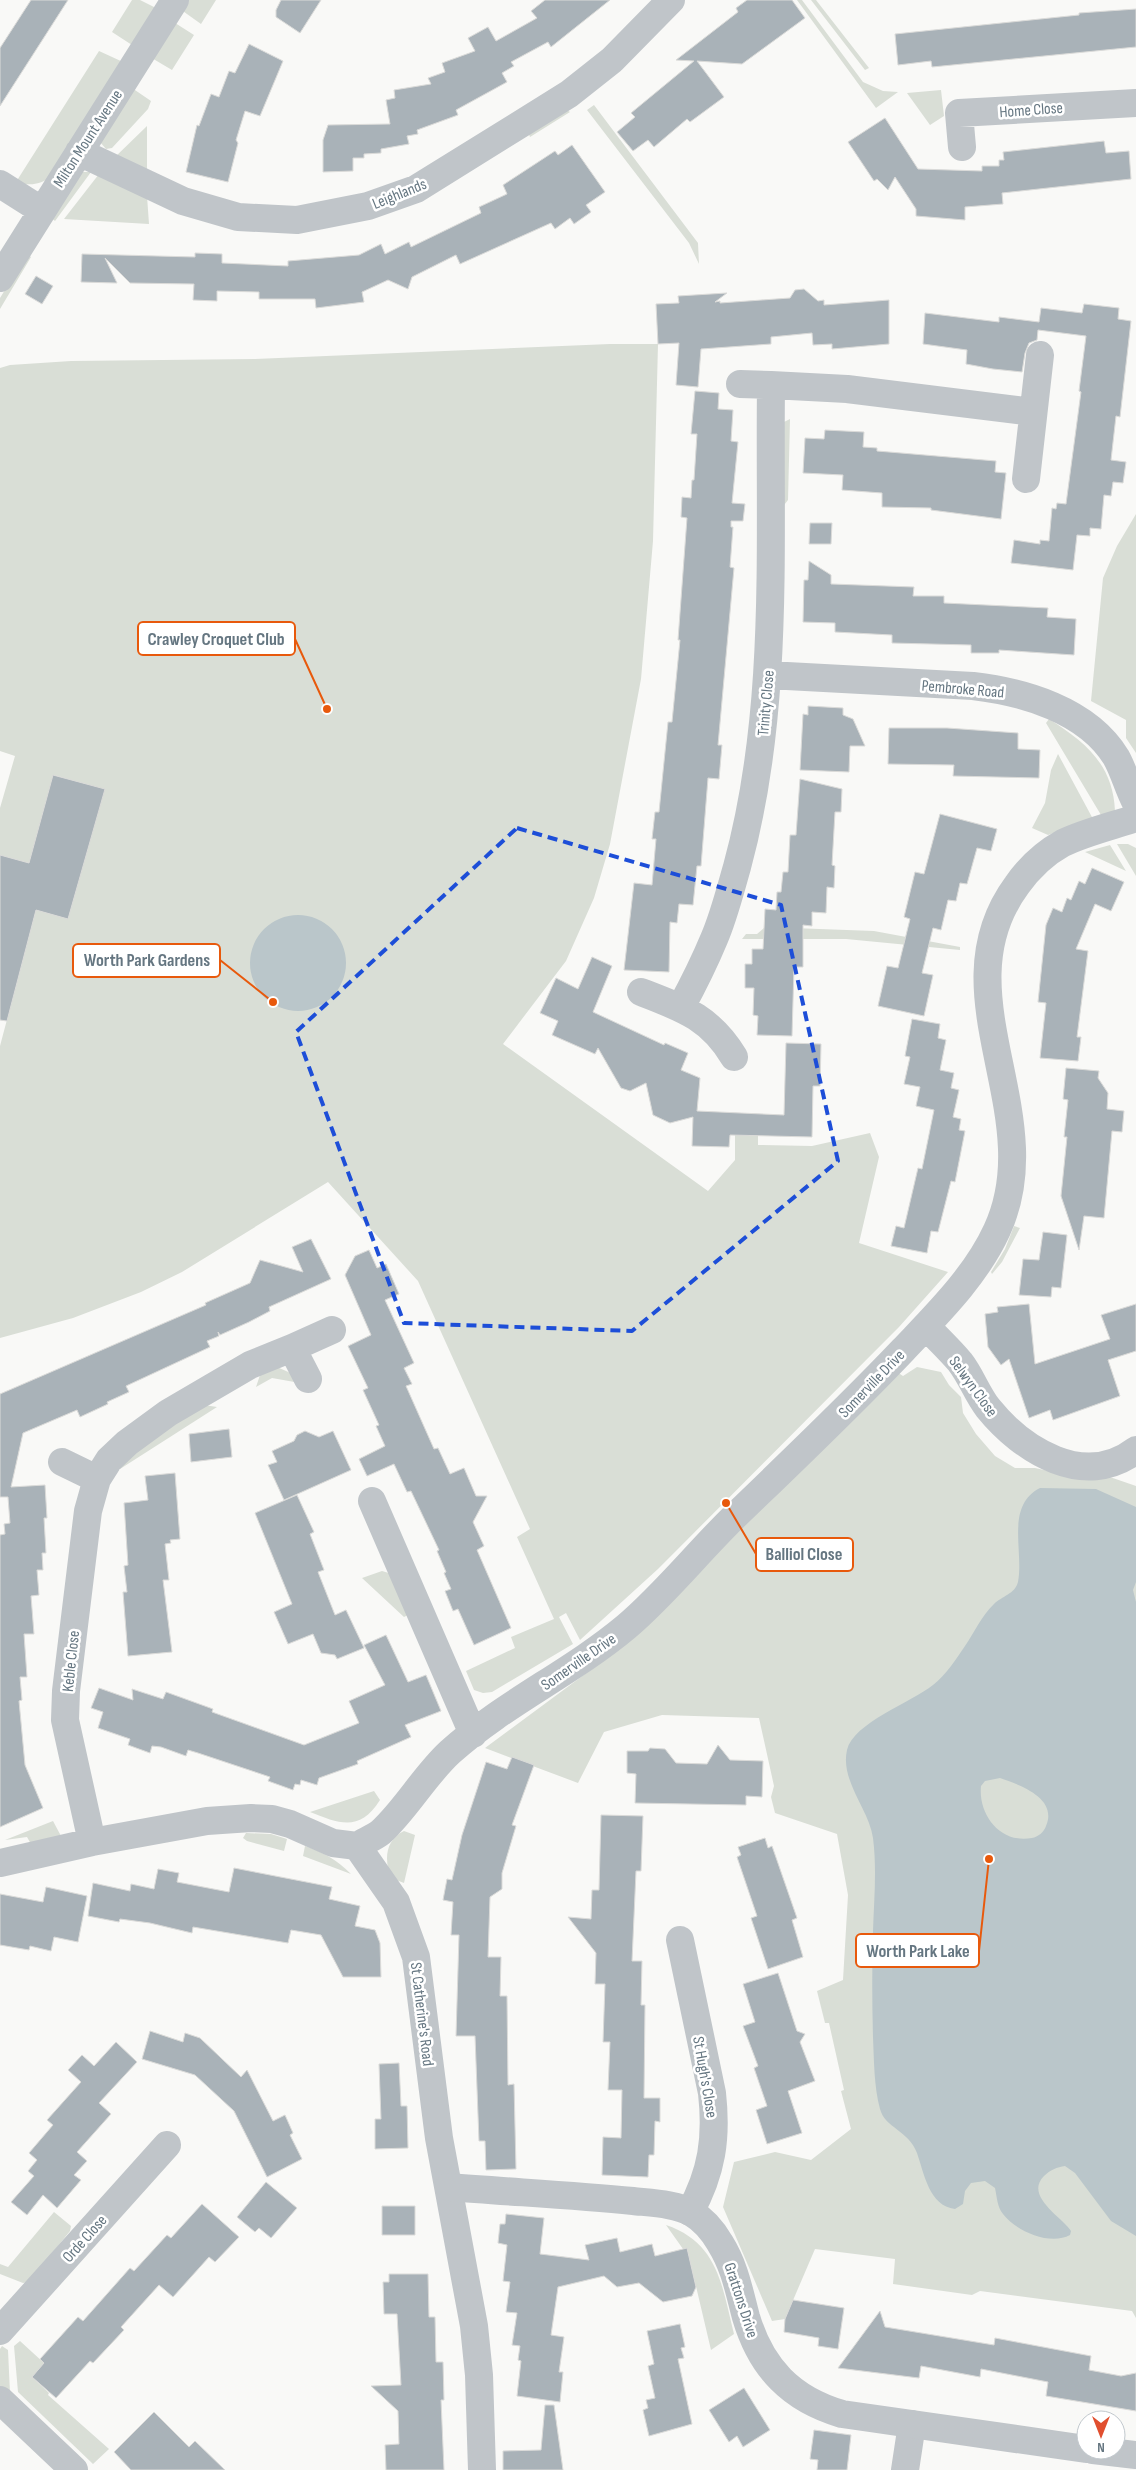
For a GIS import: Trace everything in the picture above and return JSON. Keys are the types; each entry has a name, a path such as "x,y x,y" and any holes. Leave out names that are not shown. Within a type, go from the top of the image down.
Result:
{"street":[{"name":"Milton Mount Avenue","path":"0,278 41,210 176,0"},
{"name":"Leighlands","path":"79,152 184,201 238,217 297,220 368,206 416,189 568,94 612,60 671,0"},
{"name":"Home Close","path":"962,147 958,102 1136,103"},
{"path":"0,184 41,210"},
{"path":"1026,479 1040,355"},
{"path":"740,384 833,387 1033,412"},
{"name":"Trinity Close","path":"681,1007 715,938 742,848 758,765 768,676 771,384"},
{"name":"Pembroke Road","path":"768,676 973,686 1004,690 1042,702 1080,721 1102,740 1116,757 1136,803"},
{"name":"Somerville Drive","path":"357,1846 380,1833 433,1769 473,1734 628,1626 730,1521 851,1404 926,1326 944,1307 985,1254 1006,1206 1013,1159 1011,1119 994,1040 986,981 987,957 998,921 1008,896 1041,859 1062,844 1082,835 1136,818"},
{"path":"641,992 681,1007 714,1029 734,1057"},
{"name":"Selwyn Close","path":"926,1326 960,1363 987,1406 1026,1446 1060,1463 1086,1466 1116,1460 1136,1450"},
{"name":"Keble Close","path":"92,1842 65,1720 66,1691 88,1511 97,1479 115,1454 168,1413 250,1366 332,1330"},
{"path":"292,1348 308,1379"},
{"path":"62,1462 97,1479"},
{"path":"372,1501 473,1734"},
{"path":"0,1863 92,1842 206,1821 251,1818 272,1819 290,1824 333,1843 357,1846"},
{"name":"St Catherine's Road","path":"357,1846 396,1902 416,1957 432,2087 474,2326 479,2375 482,2470"},
{"name":"St Hugh's Close","path":"680,1940 712,2093 715,2119 714,2143 704,2188 690,2212"},
{"name":"Orde Close","path":"0,2331 167,2145"},
{"name":"Grattons Drive","path":"449,2187 650,2203 690,2212 702,2220 728,2255 736,2274 753,2339 772,2370 803,2399 821,2408 850,2415 1076,2448"},
{"path":"0,2400 74,2470"},
{"path":"905,2470 912,2424"}],"highlighted area":[{"path":"517,828 781,905 838,1161 632,1331 404,1323 296,1032"}],"shaded area":[{"path":"132,0 140,0 156,8 132,45 112,32"},
{"path":"185,0 216,0 201,24 180,9"},
{"path":"797,0 802,0 863,82 883,91 898,92 876,108"},
{"path":"811,0 816,0 869,68 865,70"},
{"path":"172,21 194,35 172,70 150,57"},
{"path":"99,51 123,62 51,177 34,184 16,182"},
{"path":"132,88 151,101 148,109 112,148 106,149 100,142"},
{"path":"941,90 944,116 930,125 907,93"},
{"path":"594,105 698,243 699,264 689,243 587,110"},
{"path":"567,110 570,112 530,137 528,132"},
{"path":"147,126 147,176 112,160"},
{"path":"79,172 91,172 55,221 50,217"},
{"path":"99,174 147,196 149,224 64,219"},
{"path":"27,254 31,257 0,309 0,298"},
{"path":"610,344 658,344 653,541 641,679 610,844 594,898 566,961 503,1044 708,1191 735,1160 735,1132 758,1135 758,1145 812,1146 870,1133 879,1157 859,1243 948,1272 899,1327 658,1569 580,1640 566,1613 559,1617 573,1644 492,1692 483,1693 474,1690 466,1671 515,1648 511,1637 554,1619 517,1537 530,1529 418,1281 328,1182 182,1272 141,1292 73,1318 0,1338 0,1046 36,910 68,919 104,789 54,775 29,863 0,855 0,808 15,756 0,751 0,368 10,365 71,361 255,359"},
{"path":"790,419 788,500 781,509 784,422"},
{"path":"1136,514 1136,753 1126,738 1126,720 1091,701 1103,578 1117,546"},
{"path":"1049,719 1074,736 1095,756 1103,767 1113,794 1115,811 1101,815 1046,723"},
{"path":"1058,754 1093,819 1048,835 1032,828 1045,803 1051,770"},
{"path":"1117,844 1128,844 1136,848 1136,876"},
{"path":"1110,845 1126,871 1085,852"},
{"path":"298,915 316,919 332,929 342,945 346,963 342,981 332,997 316,1007 298,1011 280,1007 264,997 254,981 250,963 254,945 264,929 280,919"},
{"path":"765,927 874,931 960,947 960,950 846,939 742,939 746,934 757,934"},
{"path":"1014,1226 1020,1228 1002,1262 992,1274 991,1272 1005,1249"},
{"path":"277,1367 295,1375 300,1383 272,1378 256,1387 261,1372"},
{"path":"917,1367 941,1372 949,1385 961,1397 963,1413 976,1434 995,1456 1015,1468 1035,1468 1072,1476 1107,1476 1136,1486 1136,2318 1132,2311 980,2291 972,2295 893,2284 895,2259 815,2249 785,2319 772,2321 723,2207 734,2162 775,2152 811,2160 851,2129 841,2091 844,2090 829,2023 825,2023 817,1991 843,1980 848,1895 837,1834 775,1813 771,1797 774,1786 759,1718 662,1715 604,1732 578,1783 485,1748 604,1660 897,1372 903,1376"},
{"path":"204,1405 217,1407 120,1469 124,1462 144,1445"},
{"path":"1040,1488 1096,1489 1136,1507 1136,1582 1133,1590 1136,1602 1136,2236 1111,2221 1075,2173 1065,2166 1049,2172 1039,2184 1041,2198 1071,2231 1070,2235 1062,2238 1043,2238 1016,2226 1001,2211 995,2188 985,2181 971,2183 965,2191 963,2204 955,2209 946,2207 933,2195 913,2145 883,2115 877,2092 874,2064 872,1998 875,1885 873,1838 866,1816 851,1784 846,1761 847,1750 852,1740 871,1722 924,1692 938,1681 990,1608 1014,1589 1018,1582 1019,1570 1019,1517 1029,1496","holes":["1000,1778 1035,1794 1047,1808 1046,1826 1036,1837 1020,1839 1010,1836 1001,1832 987,1816 983,1807 981,1786 985,1781"]},
{"path":"382,1571 392,1574 410,1614 404,1617 362,1578"},
{"path":"374,1791 380,1800 365,1817 357,1821 340,1822 310,1812"},
{"path":"53,1821 61,1836 31,1844 27,1837 5,1840"},
{"path":"404,1831 415,1835 404,1883 391,1878 387,1858 393,1840"},
{"path":"246,1833 271,1834 287,1839 284,1851 247,1841 243,1838"},
{"path":"305,1846 330,1857 351,1874 303,1856"},
{"path":"54,2212 71,2226 70,2231 29,2282 23,2283 0,2274 0,2264 8,2267"},
{"path":"666,2225 684,2233 697,2243 708,2255 721,2284 734,2334 711,2350 687,2248 683,2249"},
{"path":"20,2341 44,2363 32,2377 49,2393 48,2395 109,2449 93,2464 18,2392 14,2346"},
{"path":"2,2346 8,2350 10,2393 0,2393 0,2349"}],"building":[{"path":"31,0 68,0 0,106 0,48"},
{"path":"281,0 321,0 300,33 276,17 276,10"},
{"path":"545,0 610,0 551,47 548,42 511,62 514,66 502,73 507,82 456,110 458,115 417,130 418,134 407,136 409,144 381,149 381,153 364,154 364,158 353,158 353,171 323,172 323,140 328,125 390,124 386,100 395,98 394,90 431,84 428,78 445,72 442,63 475,51 468,38 488,27 496,41 537,18 531,11"},
{"path":"747,0 792,0 805,18 742,64 697,61 724,97 690,122 687,119 654,147 648,140 633,151 617,132 635,117 631,113 694,61 676,60 738,12 736,8"},
{"path":"1136,9 1136,47 932,67 931,61 898,65 895,34 1079,15 1079,13"},
{"path":"249,44 283,61 260,116 245,111 236,140 238,143 228,182 186,172 197,125 199,126 211,94 219,97 229,71 235,73"},
{"path":"885,118 918,169 982,171 982,166 999,166 999,160 1004,160 1003,152 1104,141 1106,153 1129,151 1131,179 1002,193 1003,204 965,207 965,220 916,216 916,209 895,177 888,190 877,179 874,181 848,142"},
{"path":"572,145 605,192 586,205 591,212 574,224 570,218 555,229 551,223 460,264 456,255 412,277 408,289 388,280 362,292 364,302 316,308 315,299 259,299 259,292 217,291 217,301 193,300 194,284 130,283 105,258 117,283 81,282 82,254 195,257 195,253 222,254 222,263 288,266 288,261 359,255 381,244 385,254 409,242 411,247 481,213 479,207 507,194 503,185 555,151 558,155"},
{"path":"36,276 53,286 42,304 25,294"},
{"path":"804,289 818,301 824,300 824,305 889,300 889,344 832,349 832,344 813,345 812,333 771,337 771,344 701,349 698,387 676,385 679,343 658,344 656,304 679,303 678,296 727,293 715,302 790,298 795,290"},
{"path":"1084,304 1119,308 1118,319 1131,321 1120,417 1116,416 1111,460 1126,462 1123,483 1113,482 1111,496 1104,495 1101,529 1090,528 1090,536 1077,535 1073,570 1011,563 1014,540 1040,544 1040,540 1049,541 1052,508 1056,509 1057,503 1066,504 1081,392 1079,391 1086,336 1038,330 1037,340 1029,343 1025,353 1022,372 993,369 966,364 967,350 923,344 925,313 999,322 999,317 1039,322 1041,308 1082,313"},
{"path":"695,391 719,393 718,409 733,410 731,441 738,442 732,503 745,504 743,521 731,521 731,527 733,527 730,567 734,568 718,745 722,745 719,779 708,778 701,866 697,866 693,905 679,904 677,923 670,922 669,972 624,970 634,883 652,885 656,839 652,839 655,812 659,812 668,722 672,722 680,640 678,640 687,518 681,517 682,497 691,498 692,480 694,480 697,434 691,434"},
{"path":"825,430 864,432 863,447 877,448 877,451 996,461 995,472 1006,473 1001,519 931,510 931,508 882,507 882,493 842,490 843,475 803,473 805,438 824,439"},
{"path":"810,523 832,523 831,544 809,544"},
{"path":"809,561 831,575 831,584 914,587 913,596 944,596 944,603 1048,608 1047,617 1076,619 1074,655 999,650 999,653 971,653 971,645 892,643 892,635 835,632 835,623 803,622 804,580 808,580"},
{"path":"808,706 843,708 843,715 853,719 865,746 850,746 849,772 800,770 803,714 808,715"},
{"path":"889,728 947,728 1018,733 1018,749 1040,750 1039,778 953,776 954,765 888,764"},
{"path":"53,775 105,789 68,919 36,910 7,1021 0,1020 0,855 29,863"},
{"path":"800,779 842,789 841,812 835,812 832,865 835,866 834,888 827,887 826,913 812,912 812,926 803,925 803,967 794,967 792,1036 757,1035 758,1016 753,1015 754,988 745,988 745,964 752,964 752,949 763,949 765,909 776,910 777,892 781,892 783,872 788,872 790,835 796,835"},
{"path":"940,814 997,829 991,851 977,848 967,884 960,883 956,901 948,900 941,930 933,928 922,973 933,975 924,1016 878,1006 887,966 898,968 910,919 904,917 915,872 924,874"},
{"path":"1092,868 1124,882 1111,911 1095,904 1076,949 1088,951 1077,1037 1081,1037 1078,1061 1040,1058 1046,1003 1038,1002 1046,925 1053,908 1062,912 1067,898 1071,900 1079,881 1085,884"},
{"path":"592,957 612,966 593,1012 664,1045 665,1043 688,1053 681,1070 700,1078 697,1111 784,1115 786,1043 821,1044 820,1086 813,1086 812,1137 730,1135 729,1147 692,1146 693,1117 670,1123 653,1115 646,1083 630,1091 621,1088 598,1048 595,1054 552,1035 558,1021 540,1013 556,978 578,989"},
{"path":"912,1019 940,1024 938,1038 946,1040 940,1070 954,1073 951,1088 959,1090 953,1117 961,1119 959,1130 965,1131 955,1182 951,1181 938,1232 931,1231 927,1253 891,1246 896,1226 904,1228 918,1168 922,1169 934,1110 916,1106 920,1087 904,1084 910,1057 905,1056"},
{"path":"1066,1068 1099,1071 1098,1078 1108,1093 1107,1109 1124,1111 1122,1132 1112,1131 1104,1218 1084,1216 1079,1250 1061,1196 1067,1137 1064,1137 1068,1100 1063,1099"},
{"path":"1043,1232 1067,1235 1061,1288 1052,1287 1051,1297 1019,1295 1023,1259 1039,1260"},
{"path":"311,1239 331,1279 269,1307 270,1311 249,1322 220,1335 218,1332 219,1336 207,1341 210,1347 126,1386 129,1392 107,1402 108,1404 80,1417 77,1410 23,1433 11,1487 45,1485 47,1518 44,1518 46,1553 42,1553 43,1570 37,1570 39,1595 31,1596 34,1634 24,1634 27,1677 20,1677 22,1700 19,1701 25,1765 43,1808 0,1827 0,1535 5,1534 4,1524 10,1523 8,1497 0,1497 0,1394 206,1305 205,1303 250,1283 260,1260 303,1272 292,1247"},
{"path":"369,1250 377,1268 386,1264 399,1294 385,1300 414,1363 404,1368 412,1384 406,1386 434,1449 438,1448 450,1474 464,1468 476,1496 487,1496 473,1522 484,1546 477,1550 511,1628 474,1645 458,1609 453,1611 445,1591 451,1589 437,1551 439,1550 411,1491 407,1492 394,1464 367,1476 359,1459 385,1446 376,1426 379,1425 363,1390 368,1388 348,1346 371,1335 345,1275 355,1256"},
{"path":"1029,1304 1035,1364 1110,1339 1101,1315 1136,1304 1136,1351 1108,1360 1120,1396 1053,1420 1050,1410 1029,1418 1009,1359 1001,1365 988,1347 985,1314 998,1312 997,1307"},
{"path":"229,1429 232,1457 191,1462 189,1434"},
{"path":"305,1431 319,1437 333,1431 351,1470 284,1500 268,1465 277,1462 272,1451 294,1441 297,1435"},
{"path":"175,1473 180,1539 170,1540 171,1543 165,1544 169,1580 163,1580 172,1652 128,1656 123,1592 127,1592 124,1566 128,1565 124,1503 148,1500 145,1476"},
{"path":"297,1495 314,1532 310,1534 324,1570 318,1572 335,1615 346,1610 364,1648 337,1659 335,1655 321,1653 313,1634 288,1644 274,1612 292,1604 255,1513"},
{"path":"386,1635 408,1682 426,1675 441,1711 405,1725 411,1737 357,1761 358,1764 319,1778 317,1785 301,1780 300,1785 295,1784 293,1790 268,1781 270,1777 188,1750 186,1756 161,1747 152,1746 150,1753 128,1745 130,1739 98,1728 103,1712 91,1708 99,1688 133,1700 132,1689 163,1699 166,1692 213,1709 212,1712 304,1745 359,1723 349,1701 385,1685 364,1645"},
{"path":"718,1745 730,1760 763,1761 762,1797 746,1796 746,1805 635,1803 636,1774 627,1773 627,1751 648,1751 650,1748 665,1749 676,1763 707,1764"},
{"path":"512,1757 534,1765 512,1825 516,1826 502,1873 502,1889 490,1897 488,1957 501,1957 500,1996 507,1996 508,2085 514,2084 516,2169 486,2170 485,2141 479,2141 475,2036 456,2036 459,1935 451,1935 453,1902 443,1900 447,1879 452,1880 462,1835 486,1762 507,1769"},
{"path":"601,1815 643,1816 641,1871 636,1871 632,1961 642,1961 641,2005 645,2005 644,2098 660,2098 660,2122 655,2121 654,2155 649,2155 648,2177 602,2175 603,2137 621,2138 622,2090 608,2090 610,2042 603,2042 605,1984 595,1984 596,1953 568,1917 591,1919 592,1890 599,1890"},
{"path":"765,1838 768,1848 772,1846 797,1918 792,1920 803,1957 768,1969 751,1918 757,1916 737,1857 741,1855 738,1847"},
{"path":"234,1868 332,1887 329,1899 360,1906 355,1926 375,1930 380,1943 381,1977 343,1977 321,1935 291,1930 288,1943 193,1927 192,1933 150,1923 120,1919 119,1922 88,1916 93,1883 130,1891 131,1884 154,1889 158,1869 179,1873 177,1882 229,1892"},
{"path":"46,1887 87,1896 78,1942 54,1937 51,1951 30,1946 29,1950 0,1945 0,1894 43,1902"},
{"path":"778,1973 797,2031 805,2034 800,2042 815,2081 788,2091 802,2133 767,2144 756,2110 767,2106 754,2068 758,2066 743,2026 755,2022 743,1984"},
{"path":"150,2031 183,2042 185,2033 200,2038 241,2077 247,2070 273,2121 285,2115 293,2133 290,2135 302,2159 267,2177 234,2111 195,2075 142,2059"},
{"path":"116,2042 137,2062 99,2103 111,2114 77,2152 87,2161 74,2175 81,2180 57,2208 43,2195 27,2215 11,2202 34,2176 28,2171 37,2160 29,2153 53,2125 47,2120 81,2082 68,2070 82,2055 94,2066"},
{"path":"399,2063 401,2106 407,2106 408,2148 375,2149 375,2119 381,2119 379,2064"},
{"path":"266,2182 297,2208 271,2238 259,2228 255,2232 237,2217"},
{"path":"202,2204 239,2237 215,2262 209,2257 173,2297 159,2285 121,2327 124,2330 93,2363 90,2361 56,2398 32,2377 44,2363 40,2359 78,2317 83,2321 130,2268 134,2271 167,2235 171,2238"},
{"path":"382,2206 415,2206 415,2235 382,2235"},
{"path":"506,2214 544,2218 540,2254 589,2260 585,2245 617,2238 620,2252 652,2244 655,2256 687,2248 696,2287 692,2296 663,2302 639,2283 617,2287 604,2276 558,2287 551,2335 564,2337 559,2372 563,2372 560,2402 517,2396 521,2361 518,2360 520,2346 512,2345 517,2313 506,2312 510,2282 503,2281 507,2245 498,2243 500,2224 505,2224"},
{"path":"389,2274 428,2274 429,2317 435,2317 436,2362 443,2362 444,2400 441,2400 444,2470 386,2470 385,2445 399,2444 398,2411 371,2386 401,2385 397,2314 384,2314 383,2282 389,2282"},
{"path":"793,2300 844,2308 838,2349 818,2346 819,2338 784,2332 785,2319"},
{"path":"880,2311 885,2327 994,2345 995,2338 1091,2356 1089,2370 1121,2376 1136,2373 1136,2411 1046,2396 1048,2382 981,2369 980,2377 921,2366 919,2378 838,2368"},
{"path":"680,2324 685,2347 681,2348 684,2358 678,2359 692,2424 649,2436 643,2410 648,2408 646,2400 655,2398 648,2366 654,2364 647,2331"},
{"path":"744,2388 770,2430 743,2447 737,2436 729,2442 709,2410"},
{"path":"545,2405 554,2405 563,2470 503,2470 503,2451 541,2450"},
{"path":"154,2412 189,2447 195,2441 225,2470 131,2470 114,2452"},
{"path":"814,2430 851,2435 847,2470 817,2470 818,2460 810,2459"}],"place":[{"name":"Crawley Croquet Club","path":"327,709"},
{"name":"Worth Park Gardens","path":"273,1002"},
{"name":"Balliol Close","path":"726,1503"},
{"name":"Worth Park Lake","path":"989,1859"}]}
